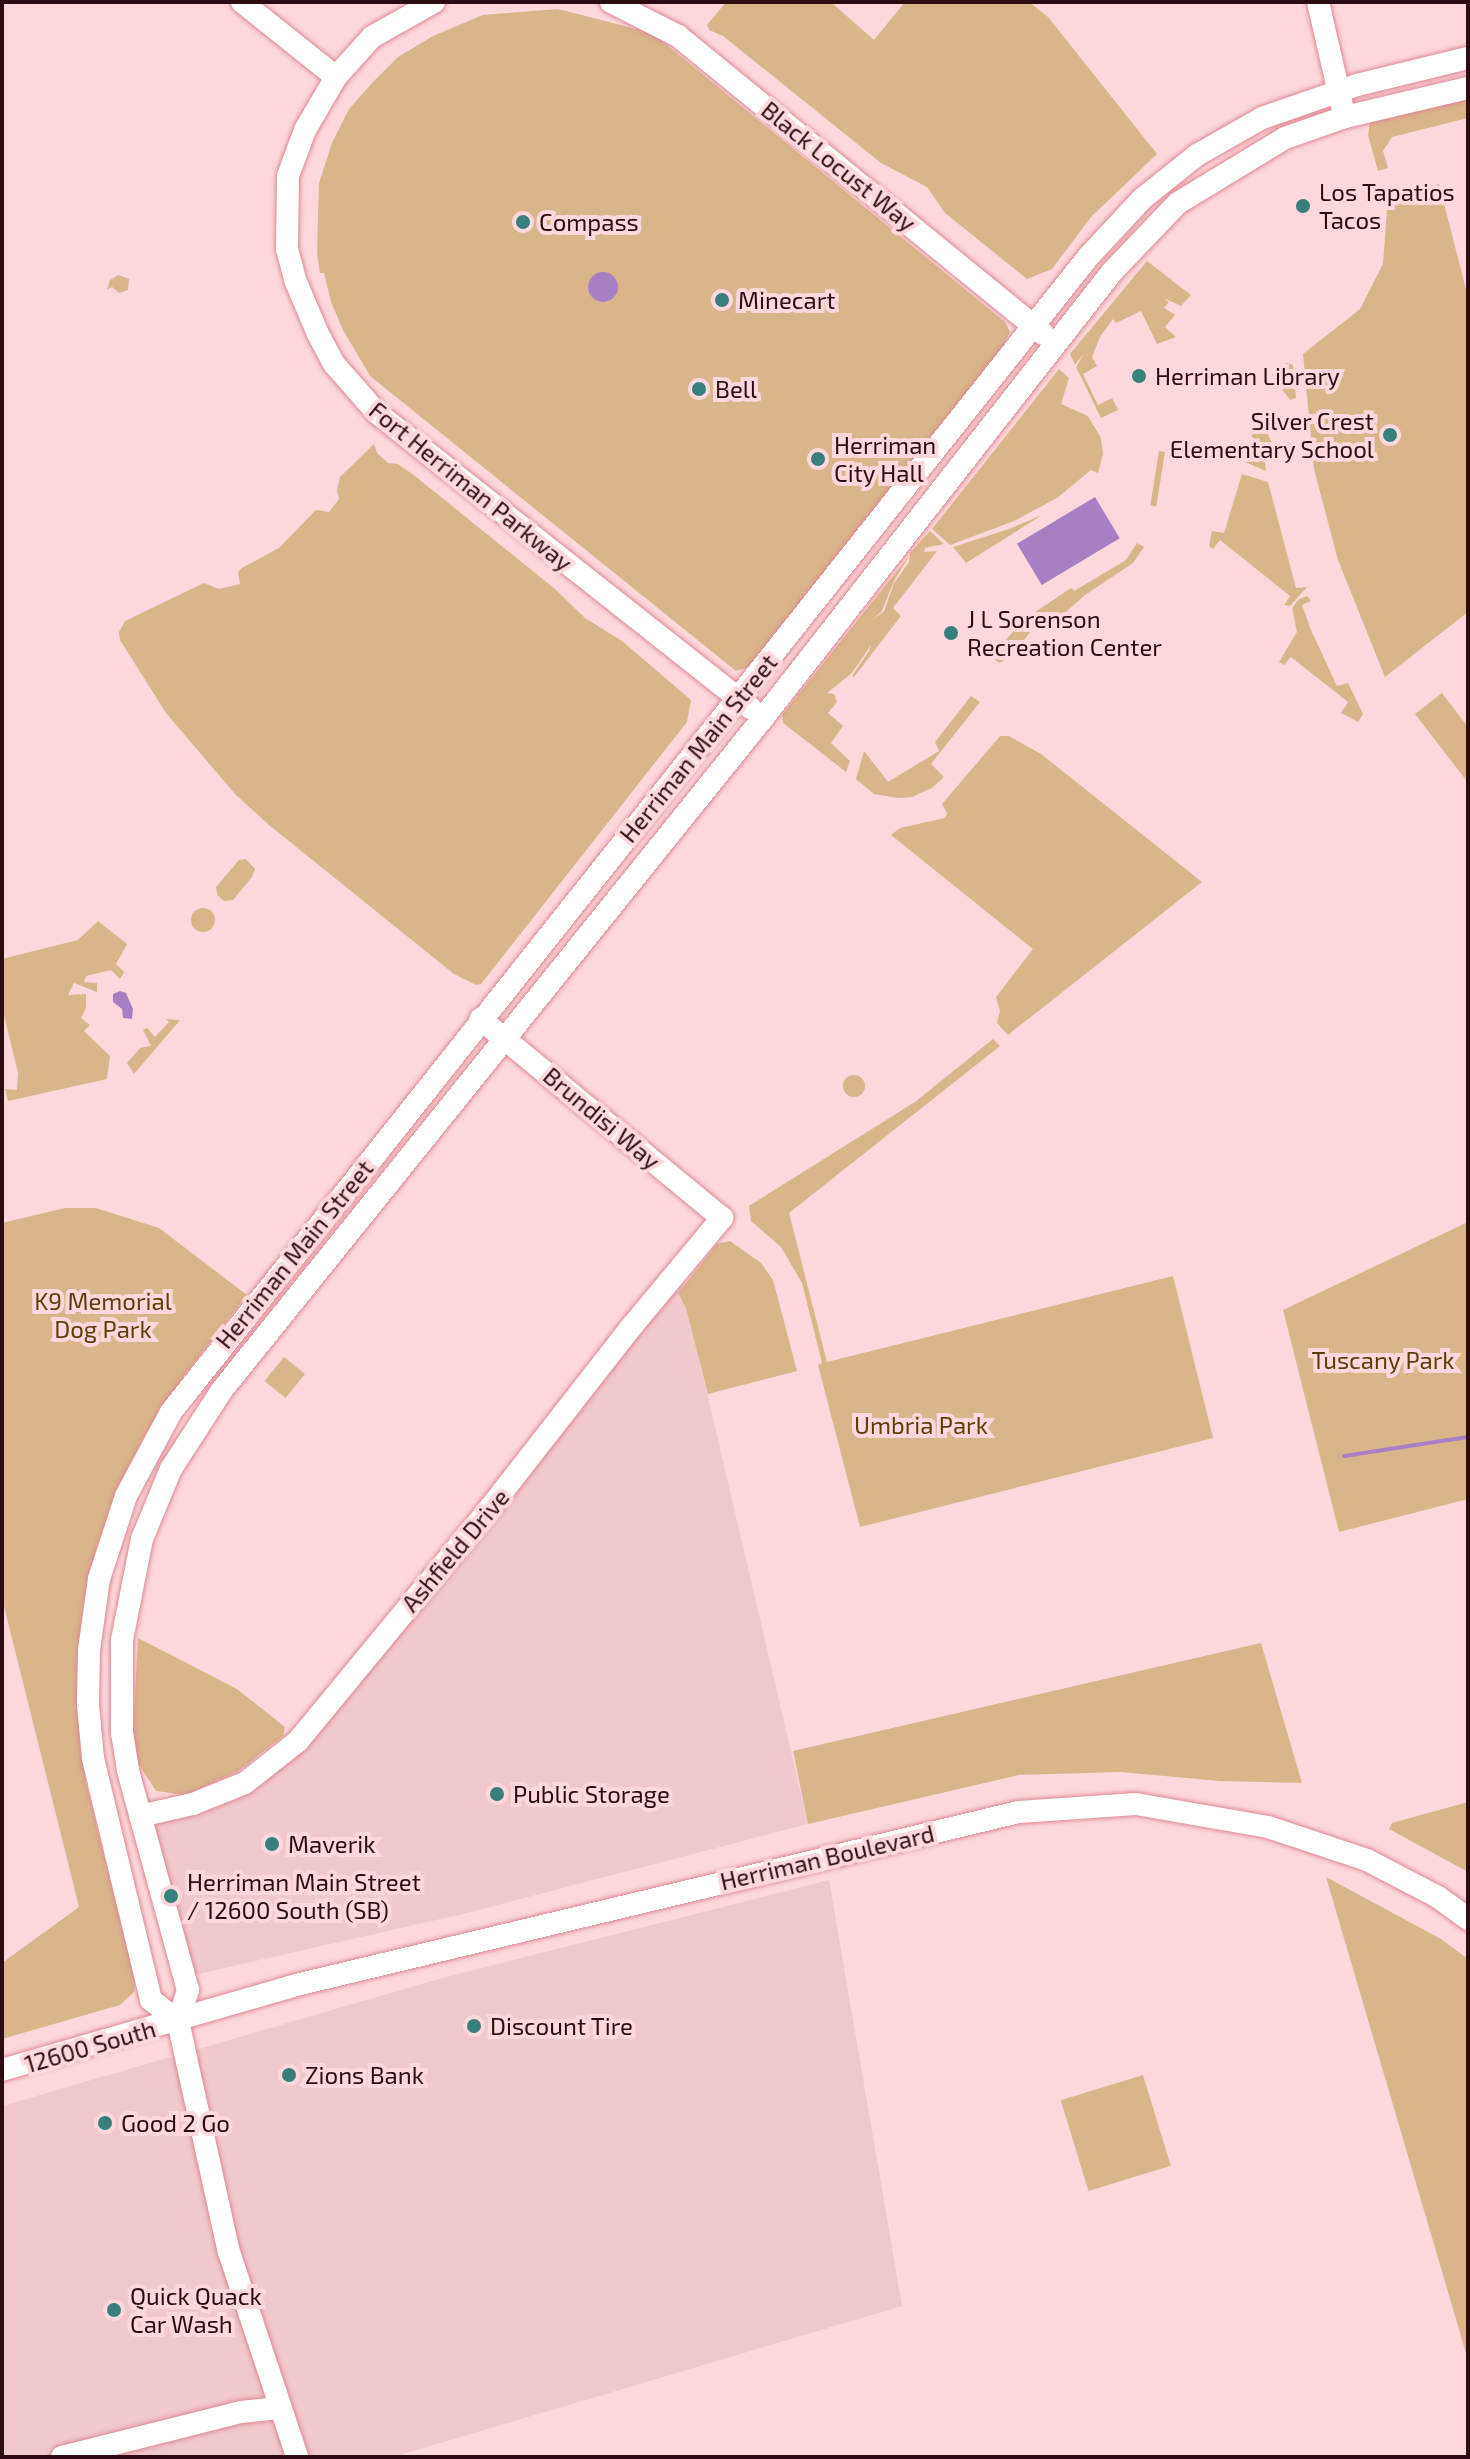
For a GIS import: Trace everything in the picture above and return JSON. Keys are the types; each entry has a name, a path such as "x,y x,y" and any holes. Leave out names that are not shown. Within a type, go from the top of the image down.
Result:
{"main road":[{"path":"242,2 336,77 372,37 434,2"},
{"name":"Black Locust Way","path":"611,2 678,36 1057,345"},
{"path":"1318,2 1345,117"},
{"name":"Herriman Main Street","path":"1468,58 1337,91 1262,118 1197,155 1131,211 1088,257 824,587 740,699 481,1019 171,1412 126,1496 99,1579 93,1615 88,1705 93,1758 151,2000 178,2021 188,1990 140,1816 122,1734 122,1640 142,1539 171,1469 222,1390 763,718 1112,272 1178,203 1285,138 1345,117 1468,88"},
{"name":"Fort Herriman Parkway","path":"336,77 311,119 288,176 287,213 287,249 296,282 334,364 390,425 763,718"},
{"name":"Brundisi Way","path":"481,1019 722,1218"},
{"name":"Ashfield Drive","path":"140,1816 193,1804 245,1783 298,1741 722,1218"},
{"name":"Herriman Boulevard","path":"178,2021 296,1985 1019,1812 1136,1804 1268,1827 1367,1860 1438,1897 1468,1919"},
{"path":"178,2021 229,2252 297,2457"},
{"name":"12600 South","path":"2,2070 178,2021"},
{"path":"62,2457 241,2412 279,2408"}],"shaded area":[{"path":"603,272 614,276 618,287 614,298 603,302 592,298 588,287 592,276"},
{"path":"1095,497 1120,538 1042,585 1017,544"},
{"path":"120,991 126,993 133,1009 132,1019 123,1018 122,1009 113,1002 113,994"},
{"path":"678,1269 808,1824 467,1913 194,1975 151,1827 242,1794"},
{"path":"829,1880 902,2306 393,2457 2,2457 2,2106 439,1979"}],"green space":[{"path":"726,2 831,2 874,40 905,2 1029,2 1048,17 1157,154 1091,217 1052,269 1027,279 945,213 927,187 881,163 723,36 709,30 707,25"},
{"path":"558,9 652,33 1005,322 1010,332 998,356 751,666 736,671 370,376 343,330 331,302 324,273 320,273 317,253 319,183 332,143 349,109 373,82 398,57 433,36 483,15"},
{"path":"1468,98 1468,118 1392,137 1383,151 1388,168 1378,171 1368,135 1370,122"},
{"name":"Silver Crest Elementary School","path":"1439,184 1468,297 1468,612 1385,677 1338,560 1314,469 1303,354 1360,309 1383,264 1388,196"},
{"path":"1147,261 1191,295 1181,306 1164,299 1169,302 1164,308 1175,315 1165,327 1176,337 1157,344 1141,311 1116,323 1113,319 1100,337 1092,357 1097,366 1083,374 1098,405 1112,398 1118,410 1101,418 1076,367 1084,353 1075,365 1070,354"},
{"path":"118,275 129,279 128,290 119,293 112,287 107,290 110,280"},
{"path":"1287,363 1293,365 1296,398 1290,400 1272,375"},
{"path":"1059,369 1069,378 1061,404 1088,416 1101,438 1103,454 1098,473 1091,470 1057,498 1014,521 950,545 932,529"},
{"path":"1263,424 1273,445 1263,448 1266,471 1245,462 1260,444 1251,436"},
{"path":"374,444 377,453 388,463 398,464 415,476 555,589 585,618 622,641 691,700 687,722 481,984 476,985 454,974 235,794 166,713 120,640 119,632 125,621 204,583 219,589 240,584 238,572 242,568 279,548 316,510 329,512 339,499 337,490 340,477"},
{"path":"1159,451 1165,452 1156,506 1150,505"},
{"path":"1242,474 1268,482 1296,588 1307,587 1290,606 1284,605 1290,596 1220,540 1213,549 1209,546 1212,531 1224,533"},
{"path":"1042,515 966,563 953,547 1009,529"},
{"path":"930,531 944,544 925,548 924,552 937,551 893,608 901,616 854,677 871,645 852,673 827,693 834,694 837,702 828,713 843,726 831,743 850,761 846,772 783,723 782,715 909,556 894,581 882,611 871,621 884,611 894,583 909,562 910,553"},
{"path":"1137,543 1144,547 1133,563 1085,595 1058,619 1035,626 1013,654 1000,663 991,657 1023,620 1071,588 1074,591 1126,560"},
{"path":"1307,596 1311,601 1302,605 1311,630 1337,686 1348,683 1363,714 1358,722 1341,713 1348,702 1291,657 1284,665 1279,662 1297,632 1292,608 1299,599"},
{"path":"1442,693 1468,727 1466,780 1415,714"},
{"path":"971,696 980,702 931,764 944,777 932,788 912,797 898,798 874,794 856,779 864,751 888,782 939,751 935,742"},
{"path":"1000,736 1009,736 1041,754 1202,882 1008,1035 997,1023 1000,1011 996,997 1033,949 891,835 900,828 945,818 947,813 942,804"},
{"path":"246,859 255,869 252,877 233,900 224,901 217,895 216,887 239,860"},
{"path":"203,908 211,912 215,920 211,928 203,932 195,928 191,920 195,912"},
{"path":"98,921 127,944 116,964 124,972 120,979 111,970 86,976 84,982 97,983 97,992 74,983 68,995 86,994 86,1008 81,1018 90,1025 84,1031 110,1056 107,1079 8,1101 5,1089 17,1090 18,1073 2,1007 2,959 78,940"},
{"path":"166,1019 180,1020 134,1074 127,1063 140,1048 151,1046 143,1030 147,1028 155,1037 169,1022"},
{"name":"Umbria Park","path":"993,1039 1000,1046 789,1213 827,1362 1173,1276 1213,1438 860,1527 818,1365 822,1363 802,1283 781,1247 751,1221 749,1206 915,1102"},
{"path":"854,1075 862,1078 865,1086 862,1094 854,1097 846,1094 843,1086 846,1078"},
{"name":"K9 Memorial Dog Park","path":"65,1208 96,1208 159,1228 247,1295 184,1376 146,1433 119,1485 98,1543 83,1606 78,1670 86,1782 135,1980 134,1992 120,2005 2,2039 2,1963 79,1907 2,1598 2,1223"},
{"name":"Tuscany Park","path":"1468,1222 1468,1499 1339,1532 1283,1310"},
{"path":"730,1241 761,1263 773,1280 797,1371 708,1394 686,1308 678,1293 717,1244"},
{"path":"284,1357 305,1374 285,1398 264,1381"},
{"path":"138,1638 237,1689 285,1727 283,1736 237,1772 185,1795 156,1791 138,1763 133,1732"},
{"path":"1261,1643 1302,1783 1220,1781 1120,1772 1019,1775 808,1824 793,1751"},
{"path":"1468,1802 1468,1872 1389,1829 1392,1823"},
{"path":"1326,1877 1441,1939 1468,1959 1468,2360"},
{"path":"1143,2075 1171,2166 1089,2191 1061,2100"}],"waterway":[{"path":"1344,1456 1468,1437"}],"place":[{"name":"Los Tapatios Tacos","path":"1303,206"},
{"name":"Compass","path":"523,222"},
{"name":"Minecart","path":"722,300"},
{"name":"Herriman Library","path":"1139,376"},
{"name":"Bell","path":"699,389"},
{"name":"Silver Crest Elementary School","path":"1390,435"},
{"name":"Herriman City Hall","path":"818,459"},
{"name":"J L Sorenson Recreation Center","path":"951,633"},
{"name":"Public Storage","path":"497,1794"},
{"name":"Maverik","path":"272,1844"},
{"name":"Herriman Main Street / 12600 South (SB)","path":"171,1896"},
{"name":"Discount Tire","path":"474,2026"},
{"name":"Zions Bank","path":"289,2075"},
{"name":"Good 2 Go","path":"105,2123"},
{"name":"Quick Quack Car Wash","path":"114,2310"}]}
